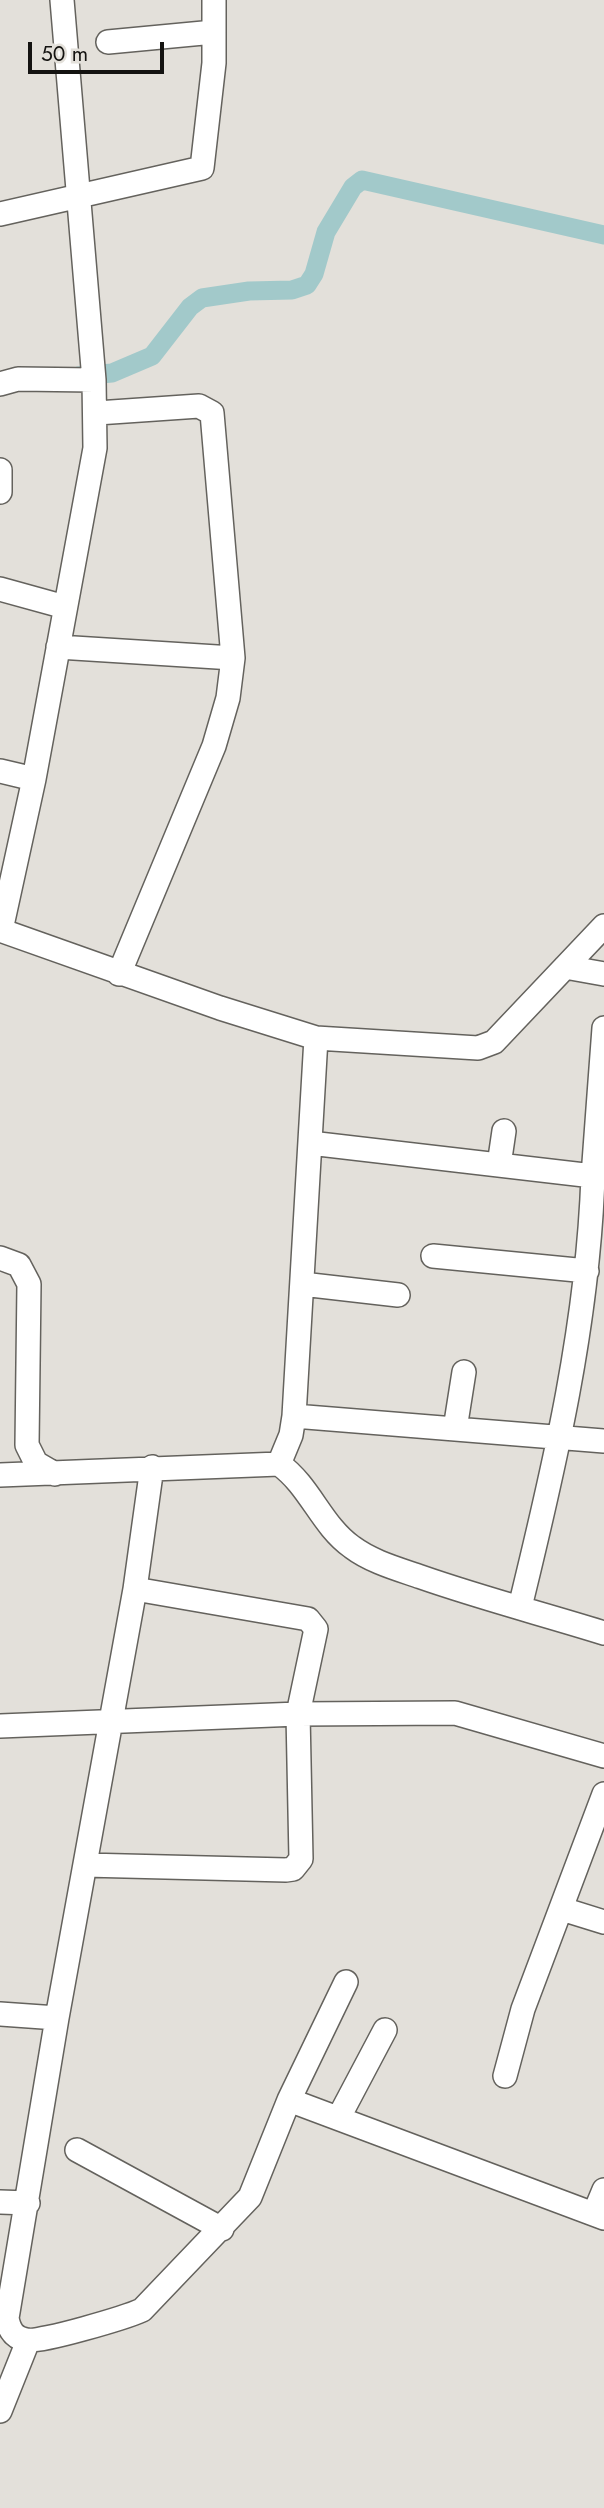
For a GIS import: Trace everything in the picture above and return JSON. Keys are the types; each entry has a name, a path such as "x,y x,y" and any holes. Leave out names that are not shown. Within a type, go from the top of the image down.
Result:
{"street":[{"path":"62,0 97,413 95,448 34,779 0,930 119,974 316,1038 483,1047 494,1042 604,926"},
{"path":"0,214 202,168 213,76 214,0"},
{"path":"108,42 214,32"},
{"path":"0,384 18,379 94,380"},
{"path":"97,413 199,406 212,413 233,658 228,698 214,746 119,974"},
{"path":"0,470 0,492"},
{"path":"0,589 65,607"},
{"path":"58,647 233,658"},
{"path":"0,771 34,779"},
{"path":"565,967 604,974"},
{"path":"520,1606 562,1436 587,1271 598,1176 604,1028"},
{"path":"279,1464 289,1443 294,1416 316,1038"},
{"path":"499,1165 504,1131"},
{"path":"310,1143 598,1176"},
{"path":"433,1256 587,1271"},
{"path":"0,1258 19,1265 29,1284 27,1445 36,1463 55,1474"},
{"path":"302,1284 398,1295"},
{"path":"454,1429 464,1372"},
{"path":"294,1416 604,1441"},
{"path":"0,1475 279,1464 299,1479 331,1528 369,1558 458,1590 520,1606 604,1633"},
{"path":"152,1467 135,1589 57,2018 7,2318 13,2334 28,2341 125,2317 142,2310 215,2226 254,2189 289,2100 346,1982"},
{"path":"85,1865 293,1869 302,1859 298,1714 317,1633 308,1619 135,1589"},
{"path":"0,1726 298,1714 463,1713 604,1756"},
{"path":"505,2076 523,2009 604,1794"},
{"path":"562,1909 604,1922"},
{"path":"0,2014 57,2018"},
{"path":"339,2117 385,2030"},
{"path":"289,2100 599,2216 604,2190"},
{"path":"77,2150 215,2226"},
{"path":"0,2202 27,2203"},
{"path":"0,2411 28,2341"}],"waterway":[{"path":"78,376 112,373 152,356 190,307 202,298 249,291 292,290 307,285 314,274 326,232 353,187 362,180 604,235"}]}
